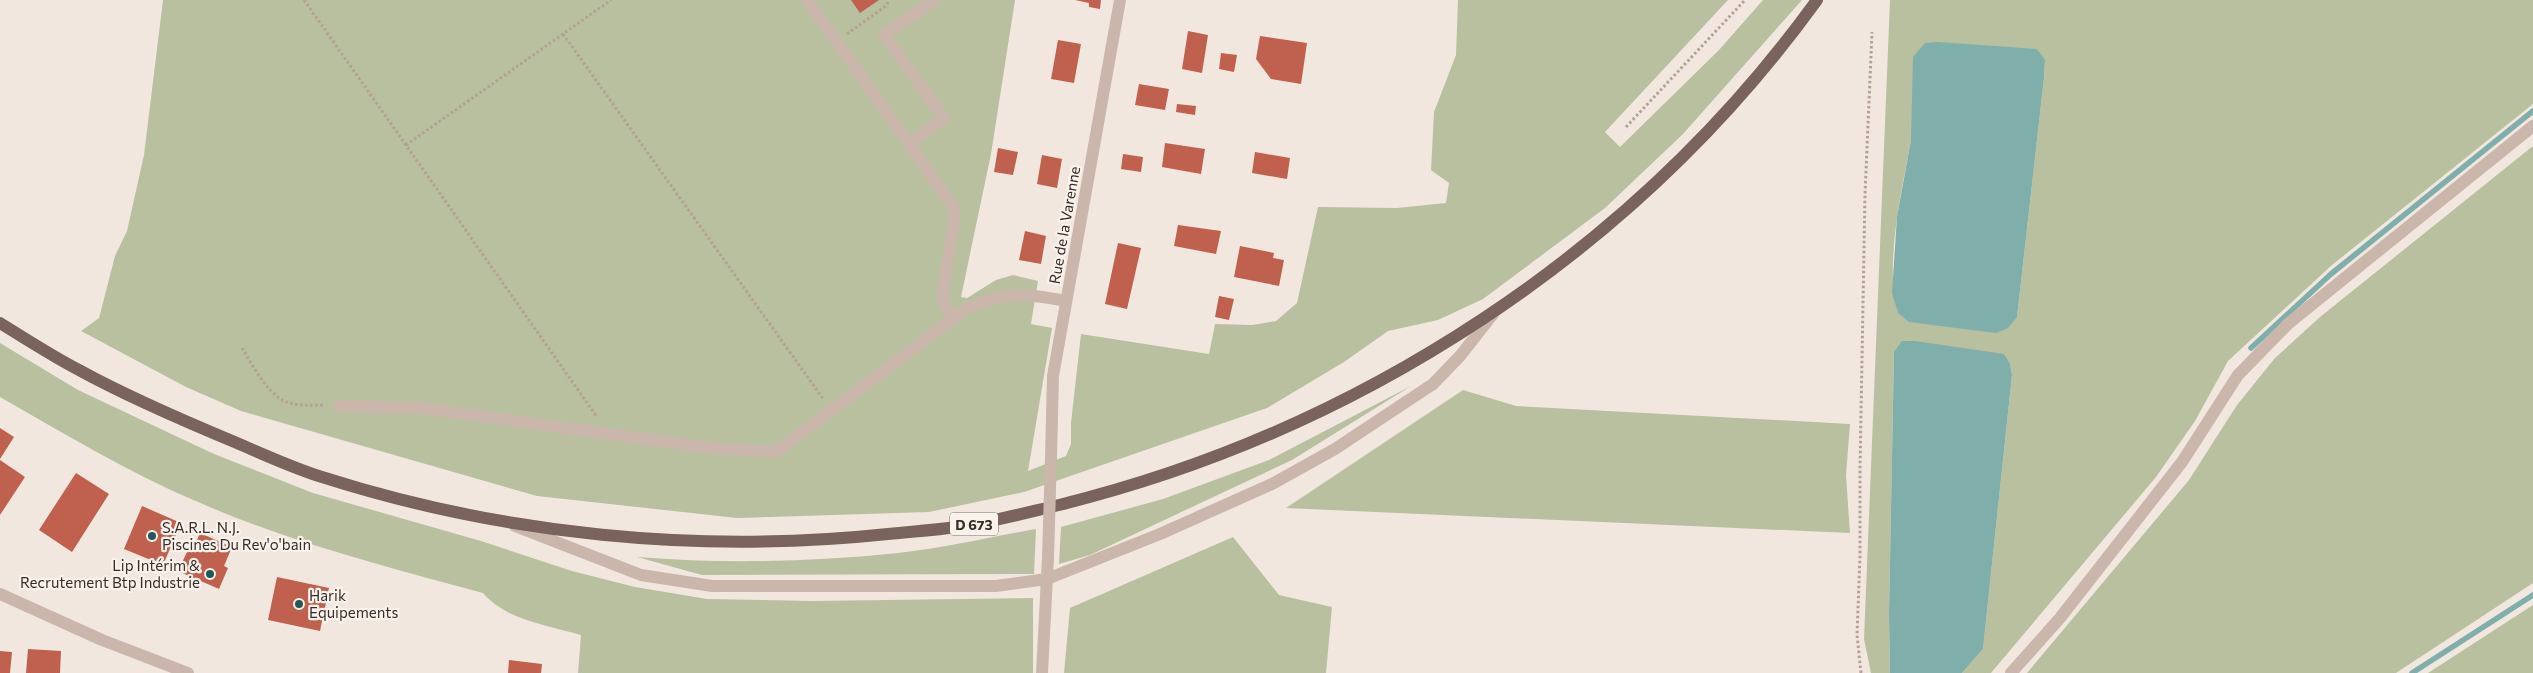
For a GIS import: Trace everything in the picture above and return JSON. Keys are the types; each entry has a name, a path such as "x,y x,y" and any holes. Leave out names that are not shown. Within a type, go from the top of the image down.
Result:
{"main road":[{"name":"D 673","path":"0,323 81,372 178,419 321,477 442,509 505,522 622,538 719,543 825,541 968,526 1122,489 1239,447 1361,391 1426,356 1493,314 1572,255 1646,191 1698,142 1791,36 1817,0"}],"street":[{"path":"807,0 953,207 954,221 942,297 952,320"},
{"path":"909,144 944,118 884,35 934,0"},
{"name":"Rue de la Varenne","path":"1047,579 1053,376 1120,0"},
{"path":"2011,673 2060,618 2182,462 2244,369 2289,323 2533,126"},
{"path":"339,406 421,408 712,448 776,452 967,308 990,299 1013,294 1034,294 1066,301"},
{"path":"505,522 641,575 712,586 996,586 1047,579 1160,534 1272,484 1335,449 1433,384 1460,356 1493,314"},
{"path":"1042,673 1047,579"},
{"path":"0,594 102,640 188,673"}],"path":[{"path":"304,0 600,422 602,433"},
{"path":"406,145 611,0"},
{"path":"837,42 887,5 888,0"},
{"path":"1626,127 1745,0"},
{"path":"1861,673 1857,635 1860,556 1865,195 1872,32"},
{"path":"563,34 832,410"},
{"path":"242,348 279,399 295,404 339,406"}],"green space":[{"path":"163,0 1015,0 991,154 961,297 967,298 996,280 1013,275 1038,281 1031,324 1052,328 1028,471 1066,456 1071,444 1071,423 1081,334 1209,354 1215,324 1252,325 1276,321 1297,303 1318,207 1397,208 1446,203 1449,183 1431,170 1434,112 1456,55 1458,0 1728,0 1605,132 1620,147 1719,50 1763,0 1802,0 1683,134 1605,208 1483,299 1438,320 1388,331 1344,362 1267,408 1024,492 929,512 737,518 537,496 241,411 186,387 81,331 99,318 115,256 127,231 144,155"},
{"path":"1890,0 2533,0 2533,104 2332,265 2228,361 2195,421 2156,477 1991,673 1962,673 1983,649 2012,375 2010,364 1894,352 1889,614 1890,673 1871,673 1864,639","holes":["2045,60 2017,317 1898,313 1894,293 1894,250 1899,204 1911,140"]},
{"path":"2533,146 2533,583 2396,673 2027,673 2189,480 2237,405 2275,358 2320,317"},
{"path":"0,343 78,390 214,454 313,493 481,541 572,571 635,587 707,599 813,601 1033,598 1033,673 578,673 581,635 515,616 503,610 483,593 303,542 232,516 147,479 49,425 0,397"},
{"path":"1411,386 1292,460 1090,555 1059,564 1061,527 1163,499 1269,460"},
{"path":"1463,390 1516,406 1850,424 1846,475 1850,533 1286,508"},
{"path":"1036,529 1034,574 702,575 637,557 702,561 768,561 865,556 915,551"},
{"path":"1233,537 1279,595 1332,607 1326,673 1064,673 1070,608"},
{"path":"2533,605 2533,673 2428,673"}],"water":[{"path":"1938,42 2037,49 2045,60 2017,317 2008,328 1996,333 1909,322 1898,313 1892,293 1897,217 1911,140 1913,57 1925,43"},
{"path":"1902,341 1915,341 2004,354 2010,364 2012,375 1983,649 1962,673 1890,673 1889,614 1894,352"}],"building":[{"path":"851,0 879,0 860,13"},
{"path":"1075,0 1101,0 1100,9 1089,7 1089,3"},
{"path":"1188,31 1208,35 1202,73 1182,69"},
{"path":"1260,36 1307,43 1301,84 1271,79 1256,59"},
{"path":"1058,40 1081,44 1074,83 1051,79"},
{"path":"1221,53 1237,55 1234,72 1219,69"},
{"path":"1139,84 1169,89 1165,110 1135,105"},
{"path":"1177,104 1196,106 1195,115 1176,112"},
{"path":"1165,143 1205,149 1201,174 1162,167"},
{"path":"998,148 1018,152 1013,175 994,172"},
{"path":"1255,152 1290,158 1287,179 1252,173"},
{"path":"1123,154 1143,157 1141,172 1121,169"},
{"path":"1042,155 1062,159 1057,188 1037,184"},
{"path":"1178,225 1221,231 1216,254 1174,246"},
{"path":"1025,231 1046,236 1041,264 1019,260"},
{"path":"1118,243 1141,248 1127,309 1105,304"},
{"path":"1240,246 1274,253 1273,258 1284,260 1279,286 1234,277"},
{"path":"1219,296 1234,299 1229,320 1215,317"},
{"path":"0,428 14,437 0,459"},
{"path":"0,460 25,477 0,515"},
{"path":"76,473 109,494 72,552 39,530"},
{"name":"S.A.R.L. N.J. Piscines Du Rev'o'bain","path":"142,506 181,523 163,565 124,549"},
{"path":"200,533 232,547 224,566 228,568 219,589 178,571 188,550 192,552"},
{"name":"Harik Equipements","path":"277,577 329,588 320,631 268,620"},
{"path":"28,649 61,651 60,673 26,673"},
{"path":"0,651 12,652 10,673 0,673"},
{"path":"509,660 542,664 541,673 508,673"}],"waterway":[{"path":"2251,348 2331,274 2533,111"},
{"path":"2412,673 2533,595"}],"place":[{"name":"S.A.R.L. N.J. Piscines Du Rev'o'bain","path":"152,536"},
{"name":"Lip Intérim & Recrutement Btp Industrie","path":"210,574"},
{"name":"Harik Equipements","path":"299,604"}]}
